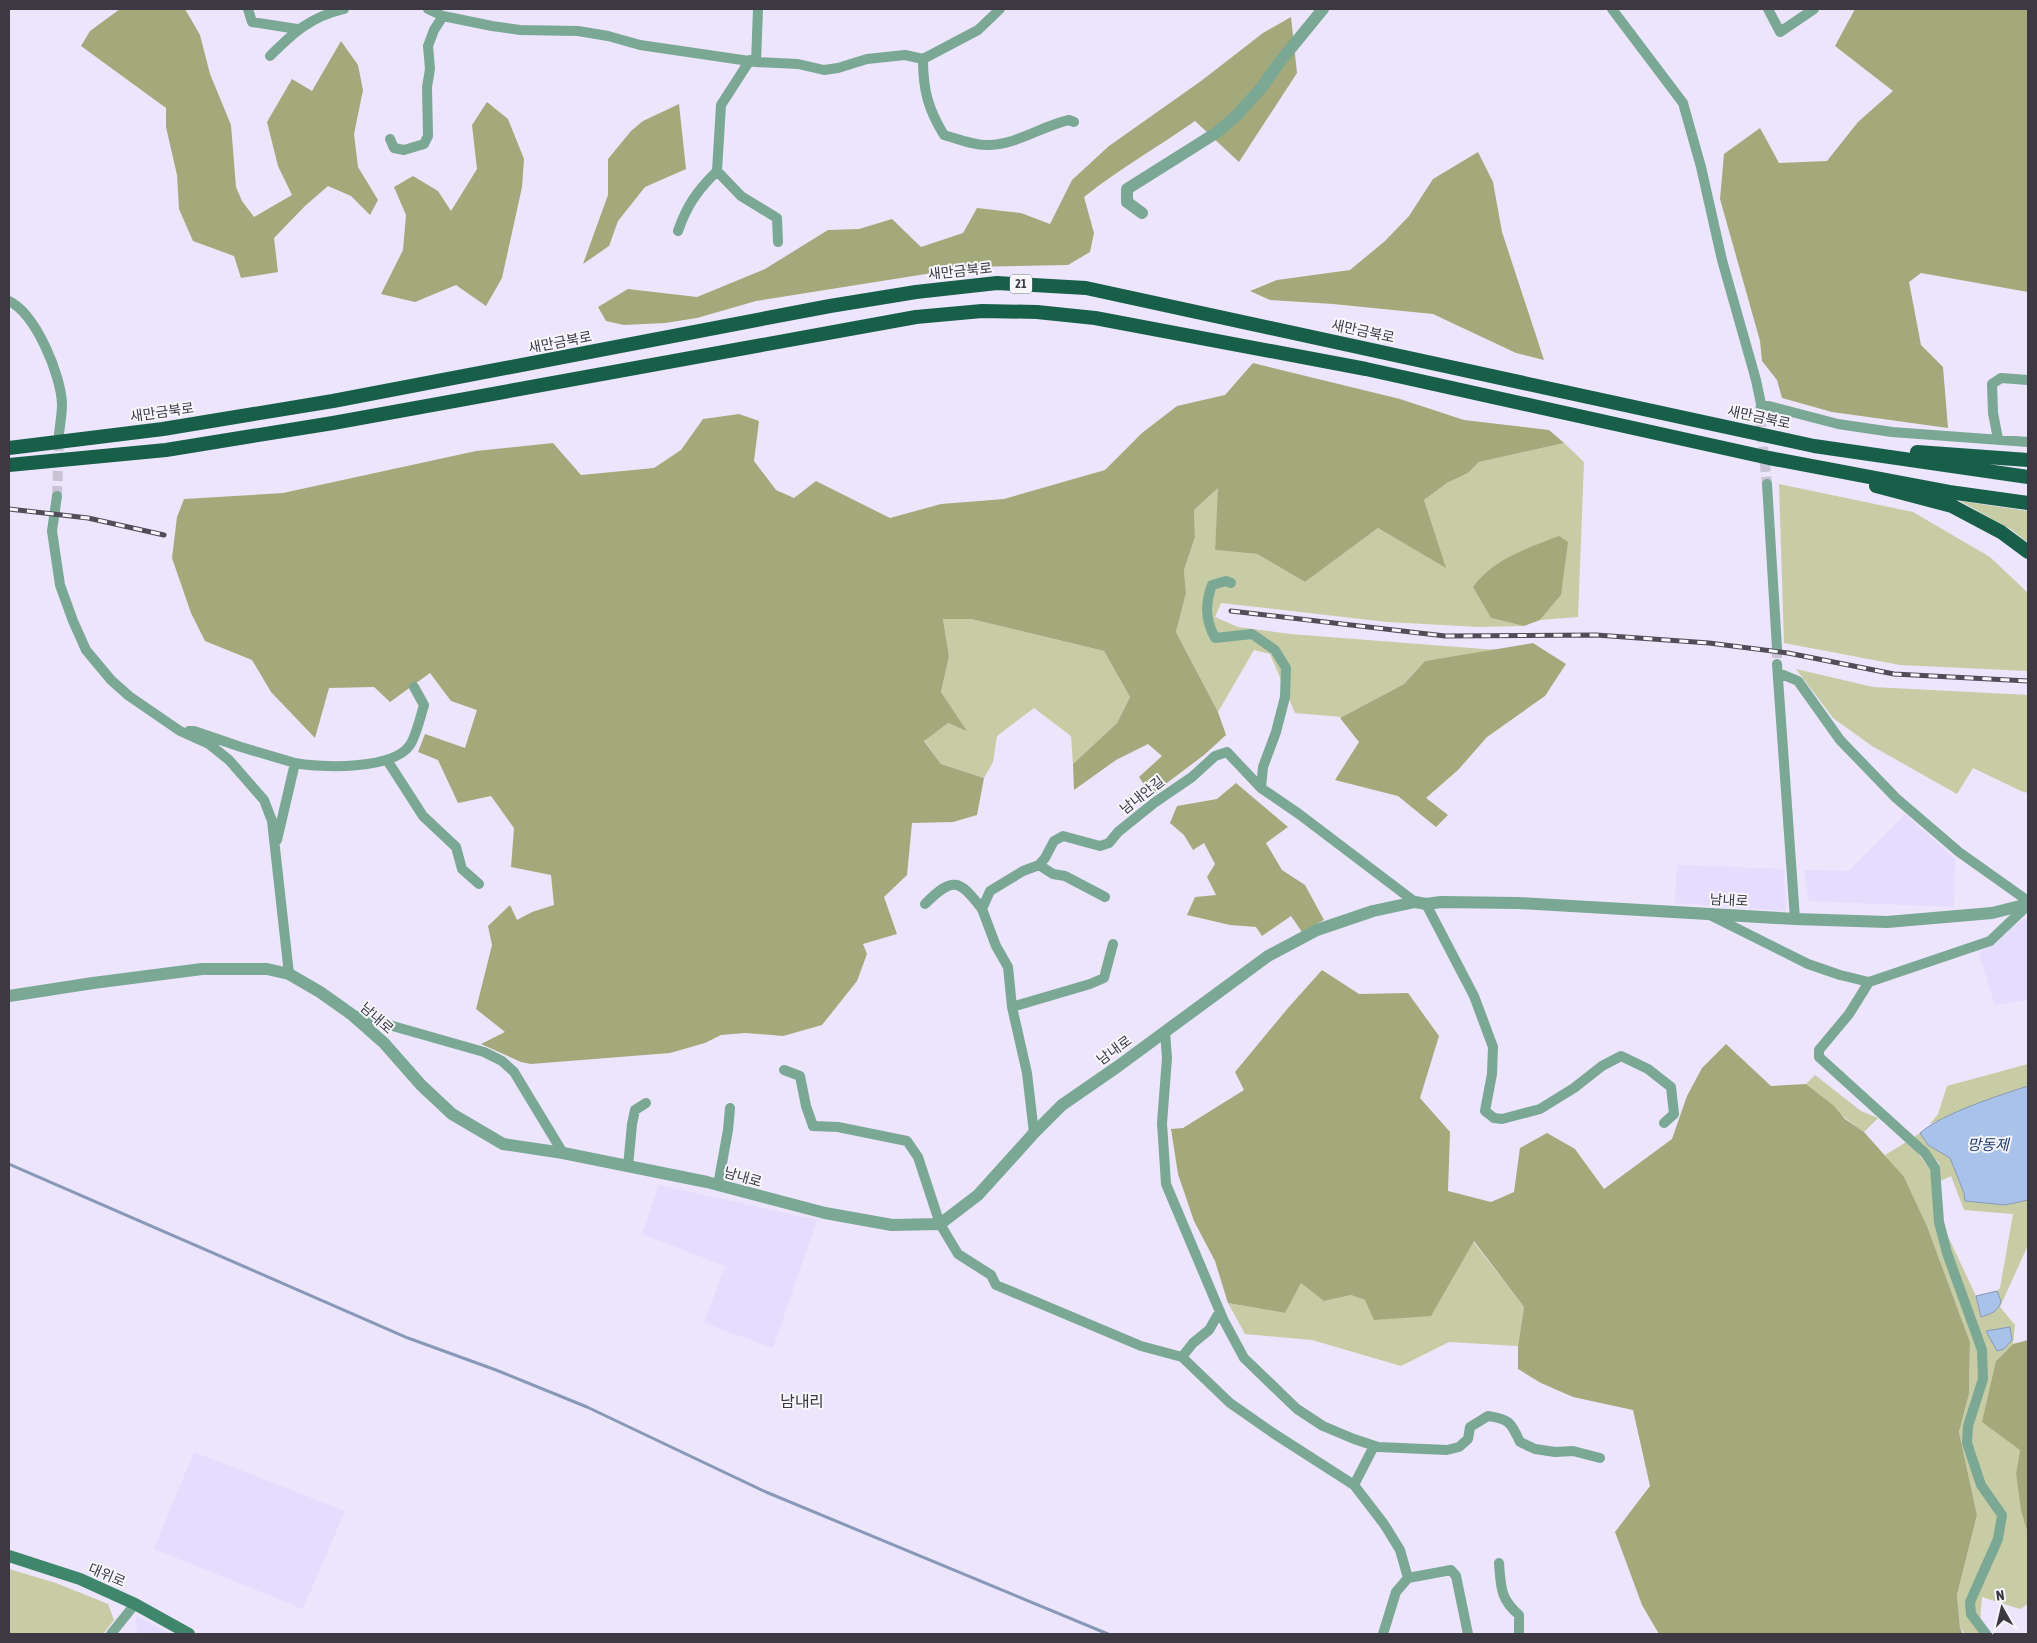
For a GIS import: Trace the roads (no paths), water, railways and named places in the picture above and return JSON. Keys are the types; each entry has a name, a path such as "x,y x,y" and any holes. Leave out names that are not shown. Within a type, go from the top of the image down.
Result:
{"highway":[{"name":"새만금북로","path":"9,448 163,429 334,401 830,306 916,292 997,283 1086,288 1814,446 2028,477"},
{"name":"21","path":"9,465 176,448 352,420 916,318 982,311 1037,312 1095,318 1366,369 1769,458 1949,492 2028,503"},
{"path":"1814,446 2028,460"},
{"path":"1769,458 1952,506 2001,532 2028,552"}],"main road":[{"name":"대위로","path":"9,1556 80,1580 135,1604 189,1634"}],"street":[{"path":"248,9 252,22 297,29"},
{"path":"270,56 297,29 314,20 344,9"},
{"path":"428,9 444,16 492,26 520,30 578,31 640,45 753,61 798,64 824,70 838,68 867,59 905,55 924,60"},
{"path":"678,231 694,196 717,171 721,105 753,61 758,9"},
{"path":"1000,9 978,30 931,54 924,60 924,85 929,109 944,135 988,146 1014,141 1057,122 1069,120 1074,122"},
{"path":"1142,213 1127,202 1127,189 1216,133 1236,116 1262,87 1323,9"},
{"path":"1612,9 1683,104 1701,167 1722,260 1756,380 1761,404 1760,418"},
{"path":"1768,9 1780,32 1814,9"},
{"path":"390,139 394,148 404,150 424,144 428,136 427,87 430,68 428,46 434,30 444,16"},
{"path":"717,171 741,196 777,218 778,242"},
{"path":"9,301 32,322 43,342 58,382 62,403 59,434"},
{"path":"1998,439 1993,413 1992,384 2000,378 2028,380"},
{"path":"1761,404 1838,424 1892,432 2028,442"},
{"path":"1767,484 1777,648"},
{"path":"57,496 52,532 60,585 86,650 111,680 129,696 180,731 209,744 229,760 264,800 272,821 289,974"},
{"path":"1231,583 1226,580 1212,585 1207,600 1208,624 1215,638 1252,634 1275,650 1286,668 1286,697 1263,767 1261,788"},
{"path":"1707,914 1808,964 1869,982 1990,941 2028,903 1959,852 1896,798 1840,740 1798,681 1778,668 1795,919"},
{"path":"180,731 194,731 295,763 309,765 350,766 387,760 396,757 410,745 424,704 414,687"},
{"name":"남내안길","path":"1038,865 1045,858 1054,841 1063,836 1100,846 1110,843 1118,832 1154,803 1192,777 1215,756 1226,752 1261,788 1420,903"},
{"path":"387,760 423,816 456,847 462,869 479,884"},
{"path":"275,852 295,763"},
{"path":"982,909 990,891 1023,871 1038,865 1053,874 1065,876 1105,898"},
{"path":"925,904 939,891 949,886 958,885 967,889 982,909 996,946 1008,967 1012,1007 1027,1073 1034,1133"},
{"path":"1420,903 1474,996 1493,1047 1492,1074 1485,1111 1494,1118 1502,1118 1540,1109 1574,1088 1602,1066 1621,1056 1648,1069 1671,1087 1674,1114 1664,1123"},
{"name":"남내로","path":"9,996 93,983 202,970 266,969 289,974 320,992 351,1014 384,1043 421,1085 452,1114 503,1144 563,1153 718,1185 798,1207 876,1223 892,1225 940,1224 978,1195 1062,1105 1268,956 1317,930 1373,912 1420,903 1518,903 1795,919 1886,922 1992,912 2028,903"},
{"path":"1012,1007 1090,984 1104,978 1114,944"},
{"path":"1869,982 1849,1014 1819,1050 1819,1056 1925,1153 1935,1168 1939,1222 1947,1252 1982,1350 1983,1379 1968,1426 1967,1443 1981,1486 2002,1515 1998,1539 1970,1602 1971,1614 1986,1634"},
{"path":"351,1014 484,1052 502,1061 514,1072 563,1153"},
{"path":"1165,1032 1168,1058 1162,1123 1166,1184 1220,1311 1244,1358 1297,1409 1323,1426 1374,1446 1404,1450 1447,1450 1459,1447 1468,1440 1470,1426 1488,1416 1505,1419 1513,1426 1520,1442 1535,1449 1555,1452 1573,1451 1600,1458"},
{"path":"784,1070 800,1076 806,1106 813,1126 838,1127 908,1141 918,1157 940,1224 958,1254 991,1274 996,1284 1141,1346 1182,1357 1230,1402 1273,1433 1354,1485 1384,1524 1400,1550 1408,1578"},
{"path":"628,1167 635,1110 646,1103"},
{"path":"718,1185 730,1108"},
{"path":"1182,1357 1192,1343 1208,1330 1220,1311"},
{"path":"1354,1485 1374,1446"},
{"path":"1500,1563 1501,1590 1508,1606 1519,1616 1519,1634"},
{"path":"1383,1634 1396,1592 1408,1578 1451,1570 1456,1576 1468,1634"},
{"path":"112,1634 135,1604"}],"water":[{"name":"망동제","path":"2028,1086 2028,1200 2005,1205 1965,1201 1964,1193 1950,1158 1928,1145 1920,1133 1956,1112"},
{"path":"1997,1291 2001,1301 1998,1307 1991,1313 1981,1317 1976,1296"},
{"path":"2010,1327 2012,1340 2004,1349 1997,1351 1986,1331"}],"waterway":[{"path":"9,1164 408,1338 496,1370 587,1407 766,1492 1108,1634"}],"tunnel":[{"path":"1760,417 1767,484"},
{"path":"57,496 59,435"},
{"path":"1777,648 1777,664"}],"railway":[{"path":"9,509 88,518 164,535"},
{"path":"1231,611 1445,636 1596,635 1709,643 1788,653 1894,674 2028,681"}],"district":[{"name":"남내리","path":"802,1401"}]}
